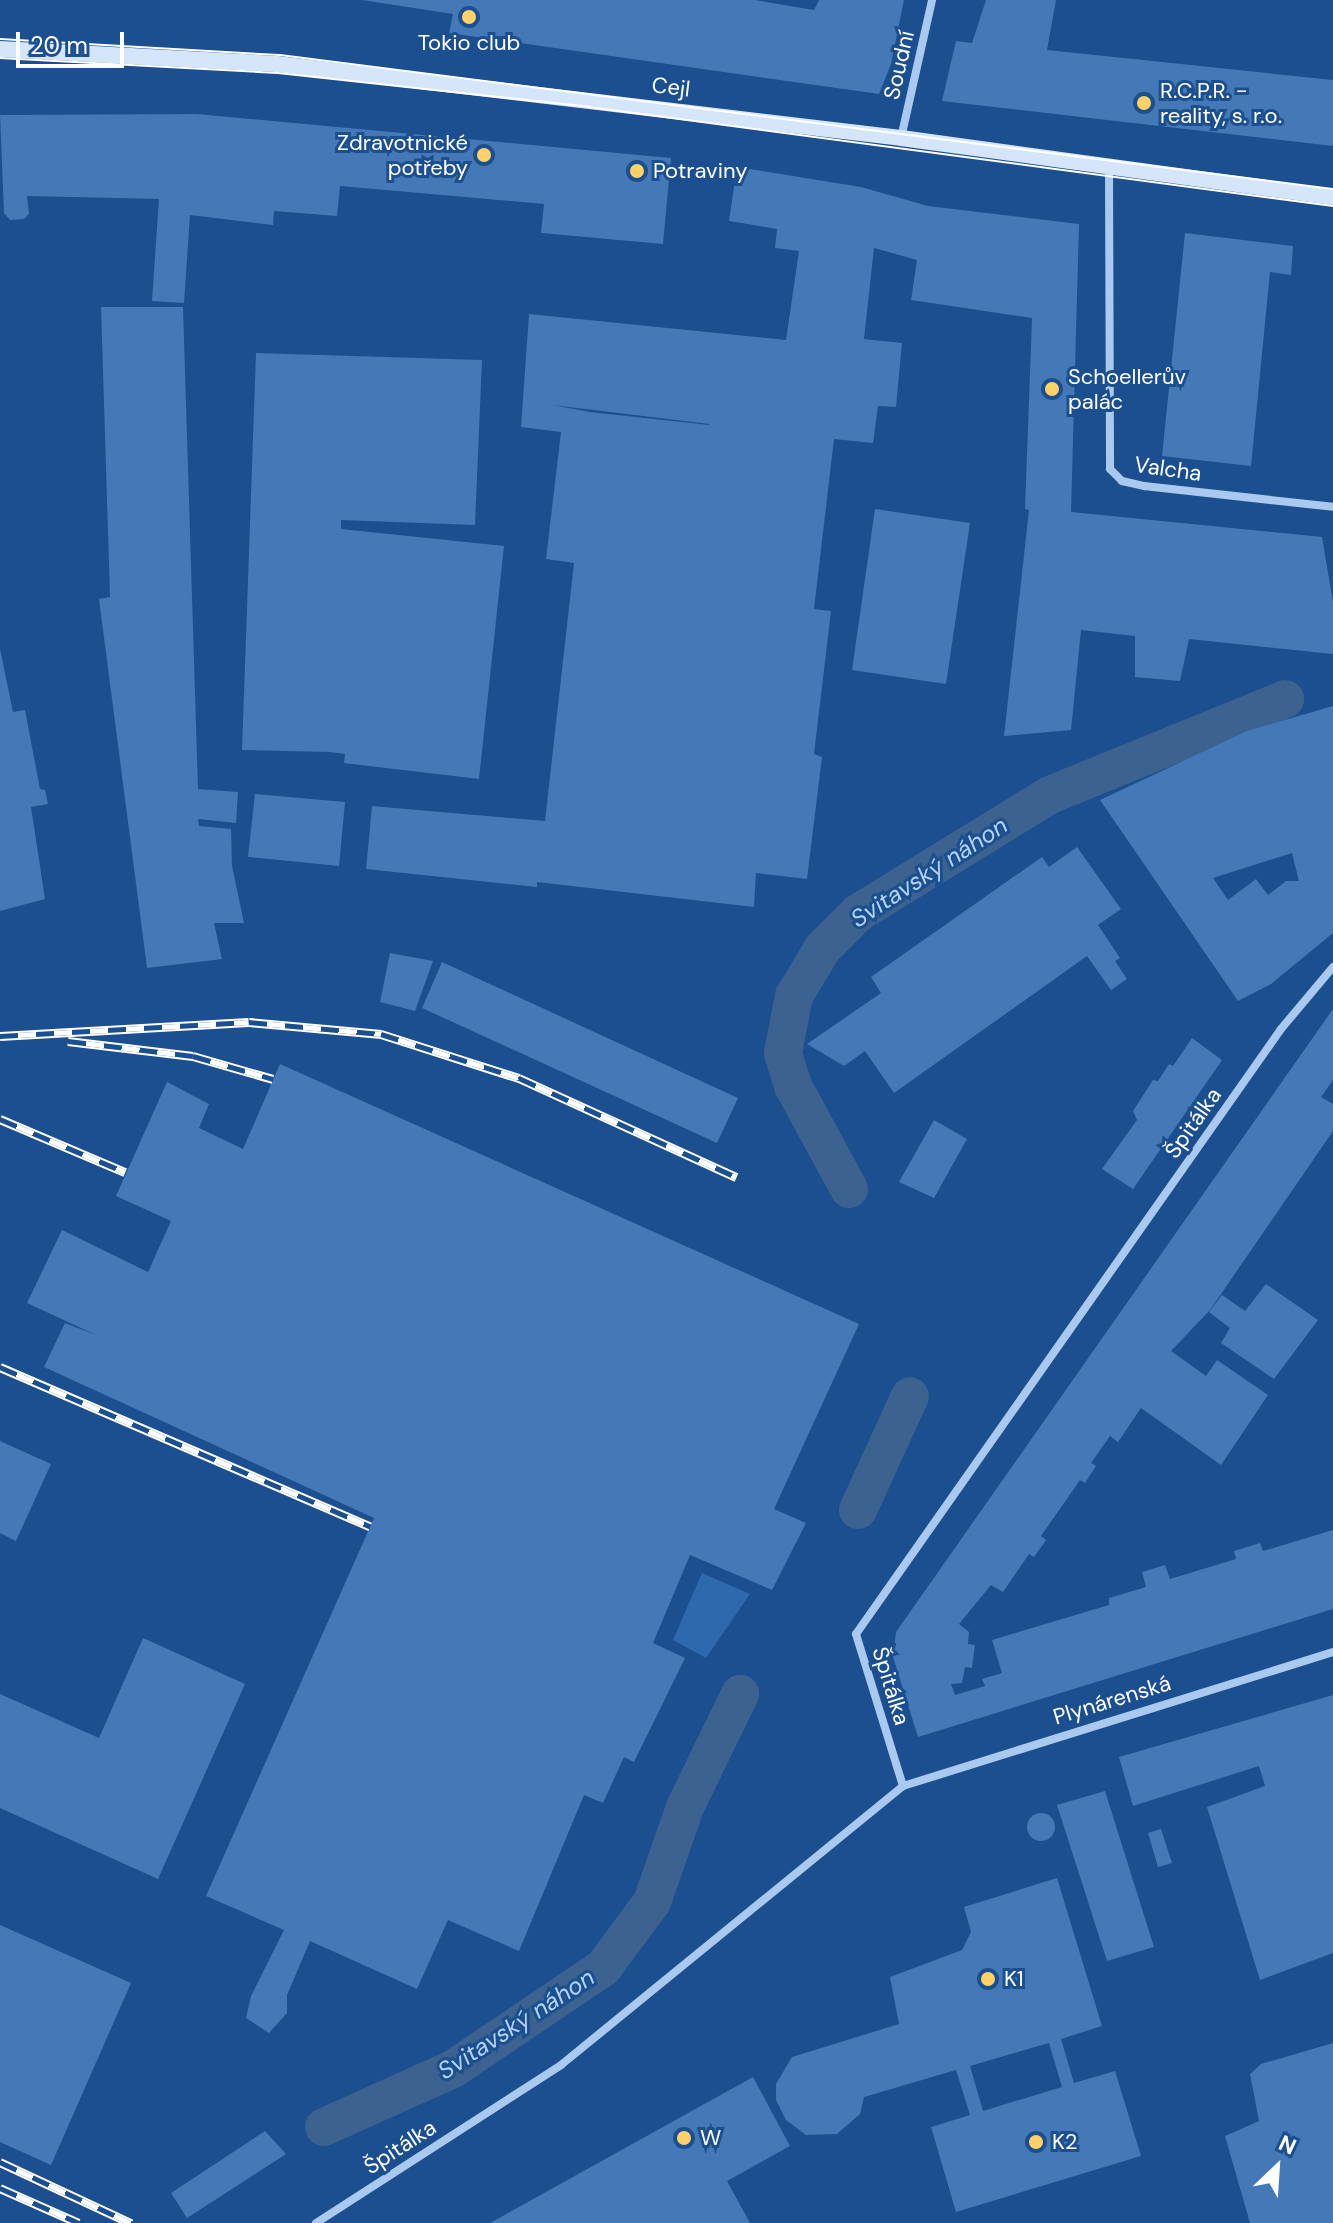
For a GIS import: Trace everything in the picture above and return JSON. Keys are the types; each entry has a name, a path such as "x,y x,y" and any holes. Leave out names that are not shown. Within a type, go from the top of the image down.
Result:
{"street":[{"name":"Soudní","path":"901,138 932,0"},
{"name":"Cejl","path":"0,49 277,64 901,138 1333,197"},
{"name":"Valcha","path":"1109,168 1106,450 1110,469 1122,481 1333,507"},
{"name":"Špitálka","path":"316,2223 561,2065 903,1786 856,1634 1281,1029 1333,967"},
{"name":"Plynárenská","path":"903,1786 1333,1652"}],"shaded area":[{"path":"702,1573 750,1594 706,1658 673,1640"}],"building":[{"path":"362,0 755,0 814,10 819,0 904,0 891,64 879,94 449,33 453,14"},
{"path":"986,0 1056,0 1047,50 1333,80 1333,146 942,101 956,41 972,43"},
{"path":"197,114 671,158 663,244 541,233 544,204 340,186 337,216 274,211 273,225 190,215 184,303 152,301 159,199 27,196 29,214 24,219 10,220 4,213 0,115"},
{"path":"737,167 861,187 928,206 1079,224 1071,512 1322,537 1333,602 1333,654 1189,639 1180,681 1135,677 1135,636 1081,630 1071,730 1004,736 1029,510 1025,509 1032,318 911,300 917,260 874,248 864,339 902,343 896,407 878,406 873,443 834,439 814,609 831,611 814,754 822,757 807,879 756,873 754,907 537,882 537,887 366,869 372,806 545,821 574,563 546,559 561,432 521,427 529,314 786,340 799,251 775,248 777,229 729,221","holes":["552,405 709,424 590,412"]},
{"path":"1185,233 1293,246 1291,275 1270,272 1251,466 1162,456"},
{"path":"101,307 183,307 198,789 238,792 236,823 198,819 199,826 231,829 232,866 244,923 214,923 222,959 147,968 99,599 110,597"},
{"path":"256,353 482,360 475,525 341,520 341,529 504,546 479,779 344,763 345,754 330,752 242,750"},
{"path":"875,509 970,523 946,684 852,670"},
{"path":"0,649 13,712 25,710 40,789 45,790 48,804 31,807 45,899 0,911"},
{"path":"1333,706 1333,933 1271,984 1238,1001 1100,800 1247,731","holes":["1292,853 1299,881 1286,881 1268,895 1256,879 1228,900 1213,878"]},
{"path":"255,794 345,802 339,866 248,857"},
{"path":"1077,847 1121,909 1098,925 1120,958 1115,961 1127,979 1111,990 1087,956 894,1093 865,1051 844,1066 807,1044 881,993 871,977 1042,857 1049,867"},
{"path":"390,953 433,961 415,1011 380,1002"},
{"path":"442,962 738,1098 717,1143 422,1008"},
{"path":"1333,1009 1333,1080 1321,1097 1333,1104 1333,1131 1210,1310 1171,1351 1206,1376 1217,1360 1268,1395 1221,1465 1141,1408 1118,1442 1110,1436 1091,1463 1096,1466 1085,1483 1080,1480 1041,1536 1046,1540 1034,1557 1029,1554 1003,1592 991,1585 959,1624 969,1632 968,1644 975,1645 972,1668 965,1667 962,1683 951,1684 955,1695 985,1686 982,1679 1002,1673 992,1640 1109,1605 1109,1598 1146,1587 1142,1572 1165,1565 1170,1579 1236,1559 1234,1551 1260,1543 1263,1551 1333,1530 1333,1609 918,1737 893,1657 896,1632"},
{"path":"1192,1038 1222,1060 1133,1189 1102,1169 1137,1120 1133,1111 1153,1080 1158,1081 1169,1064 1173,1066"},
{"path":"280,1064 859,1324 774,1509 806,1523 772,1590 690,1555 653,1643 685,1658 634,1762 624,1757 603,1803 584,1795 519,1951 448,1920 417,1989 310,1941 287,1995 287,2013 269,2033 246,2018 251,1996 284,1930 206,1896 374,1518 44,1367 65,1323 96,1335 27,1303 62,1230 148,1272 171,1221 116,1196 167,1082 209,1104 199,1128 243,1149"},
{"path":"934,1120 967,1139 934,1198 899,1182"},
{"path":"1266,1284 1318,1320 1274,1379 1221,1343 1230,1328 1209,1312 1222,1295 1245,1311"},
{"path":"0,1441 51,1464 16,1541 0,1533"},
{"path":"143,1638 245,1684 158,1879 0,1808 0,1694 99,1738"},
{"path":"1333,1695 1333,1953 1260,1980 1207,1807 1265,1786 1259,1766 1133,1806 1119,1757"},
{"path":"1105,1791 1154,1947 1107,1961 1057,1805"},
{"path":"1041,1813 1051,1817 1055,1827 1051,1837 1041,1841 1031,1837 1027,1827 1031,1817"},
{"path":"1161,1829 1172,1863 1158,1867 1148,1833"},
{"path":"1057,1878 1102,2026 1061,2039 1074,2083 1115,2071 1141,2156 956,2212 931,2127 970,2115 956,2070 864,2097 860,2114 837,2134 806,2135 786,2120 776,2100 776,2084 792,2057 899,2024 890,1977 962,1950 971,1932 964,1907","holes":["1049,2043 1062,2087 983,2111 970,2066"]},
{"path":"0,1925 131,1983 51,2165 0,2142"},
{"path":"1333,2043 1333,2223 1250,2223 1225,2136 1259,2121 1250,2074 1261,2064"},
{"name":"W","path":"753,2077 790,2146 727,2181 750,2223 490,2223"},
{"path":"265,2131 286,2154 187,2218 171,2193"}],"waterway":[{"name":"Svitavský náhon","path":"849,1189 793,1086 783,1053 794,996 823,948 858,913 1050,795 1285,699"},
{"name":"Svitavský náhon","path":"858,1510 910,1396"},
{"name":"Svitavský náhon","path":"324,2127 453,2069 603,1968 652,1902 685,1807 740,1694"}],"tram line":[{"path":"0,39 280,55 1333,189"},
{"path":"0,58 278,73 589,107 1333,206"}],"railway":[{"path":"0,1036 249,1022 381,1034 519,1078 736,1177"},
{"path":"68,1041 193,1056 273,1079"},
{"path":"0,1119 125,1172"},
{"path":"0,1367 370,1526"},
{"path":"0,2162 131,2223"},
{"path":"0,2188 79,2223"}],"place":[{"name":"Tokio club","path":"469,17"},
{"name":"R.C.P.R. - reality, s. r.o.","path":"1144,103"},
{"name":"Zdravotnické potřeby","path":"484,155"},
{"name":"Potraviny","path":"637,171"},
{"name":"Schoellerův palác","path":"1052,389"},
{"name":"K1","path":"988,1979"},
{"name":"W","path":"684,2138"},
{"name":"K2","path":"1036,2142"}]}
